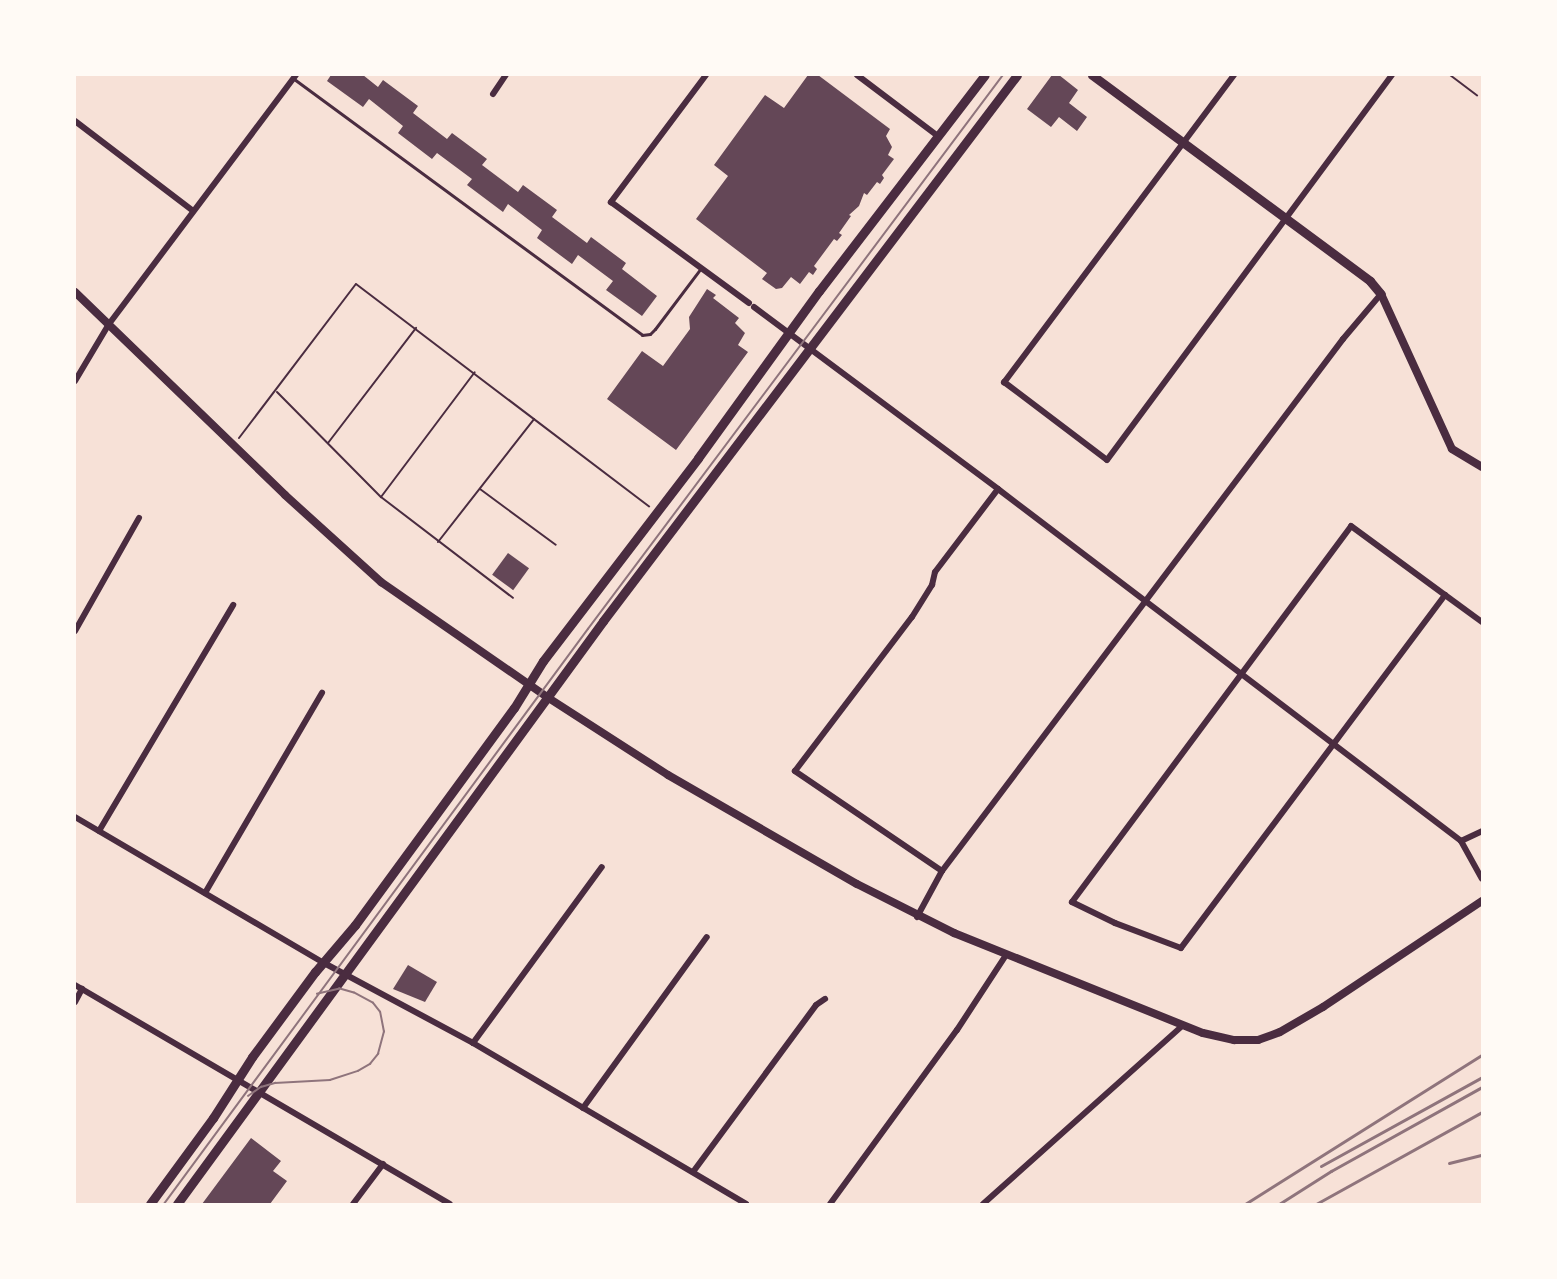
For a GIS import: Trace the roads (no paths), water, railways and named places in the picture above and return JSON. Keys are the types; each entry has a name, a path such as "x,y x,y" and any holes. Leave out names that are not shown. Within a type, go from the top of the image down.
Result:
{"main road":[{"path":"150,1204 213,1118 236,1079 355,926 514,708 528,683 789,332 985,75"},
{"path":"177,1204 547,697 703,488 812,348 890,239 1017,75"},
{"path":"1092,75 1370,281 1381,294"}],"street":[{"path":"493,93 506,75"},
{"path":"706,75 611,202 812,348 1461,841 1482,879"},
{"path":"858,75 938,136"},
{"path":"1234,75 1004,382 1107,460 1392,75"},
{"path":"75,381 109,324 295,77"},
{"path":"75,121 194,211"},
{"path":"75,292 233,445 381,582 547,697 668,775 917,916 1006,955 1182,1025 1234,1040 1258,1040 1280,1032 1482,901"},
{"path":"917,916 942,871 1146,603 1342,339 1381,294 1452,449 1482,467"},
{"path":"942,871 795,771 912,618 932,585 935,572 998,489"},
{"path":"75,631 139,518"},
{"path":"1446,595 1181,948 1115,923 1072,902 1351,526 1446,595 1482,622"},
{"path":"99,831 233,605"},
{"path":"205,893 322,693"},
{"path":"75,817 324,963 473,1043 746,1204"},
{"path":"1461,841 1482,831"},
{"path":"473,1043 602,867"},
{"path":"583,1108 708,937"},
{"path":"830,1204 957,1030 1006,955"},
{"path":"75,985 450,1204"},
{"path":"75,1002 82,989"},
{"path":"693,1172 816,1005 825,999"},
{"path":"982,1204 1182,1025"},
{"path":"353,1204 382,1164"}],"lane":[{"path":"295,77 642,335 650,334 655,329 701,268"}],"tram line":[{"path":"164,1204 588,629 1003,75"},
{"path":"248,1096 261,1087 275,1083 330,1080 358,1071 370,1064 378,1054 384,1032 380,1012 373,1003 340,989 318,994"}],"railway":[{"path":"1245,1204 1482,1055"},
{"path":"1321,1166 1482,1077"},
{"path":"1279,1204 1331,1171 1482,1087"},
{"path":"1316,1204 1482,1112"},
{"path":"1449,1163 1482,1155"}]}
